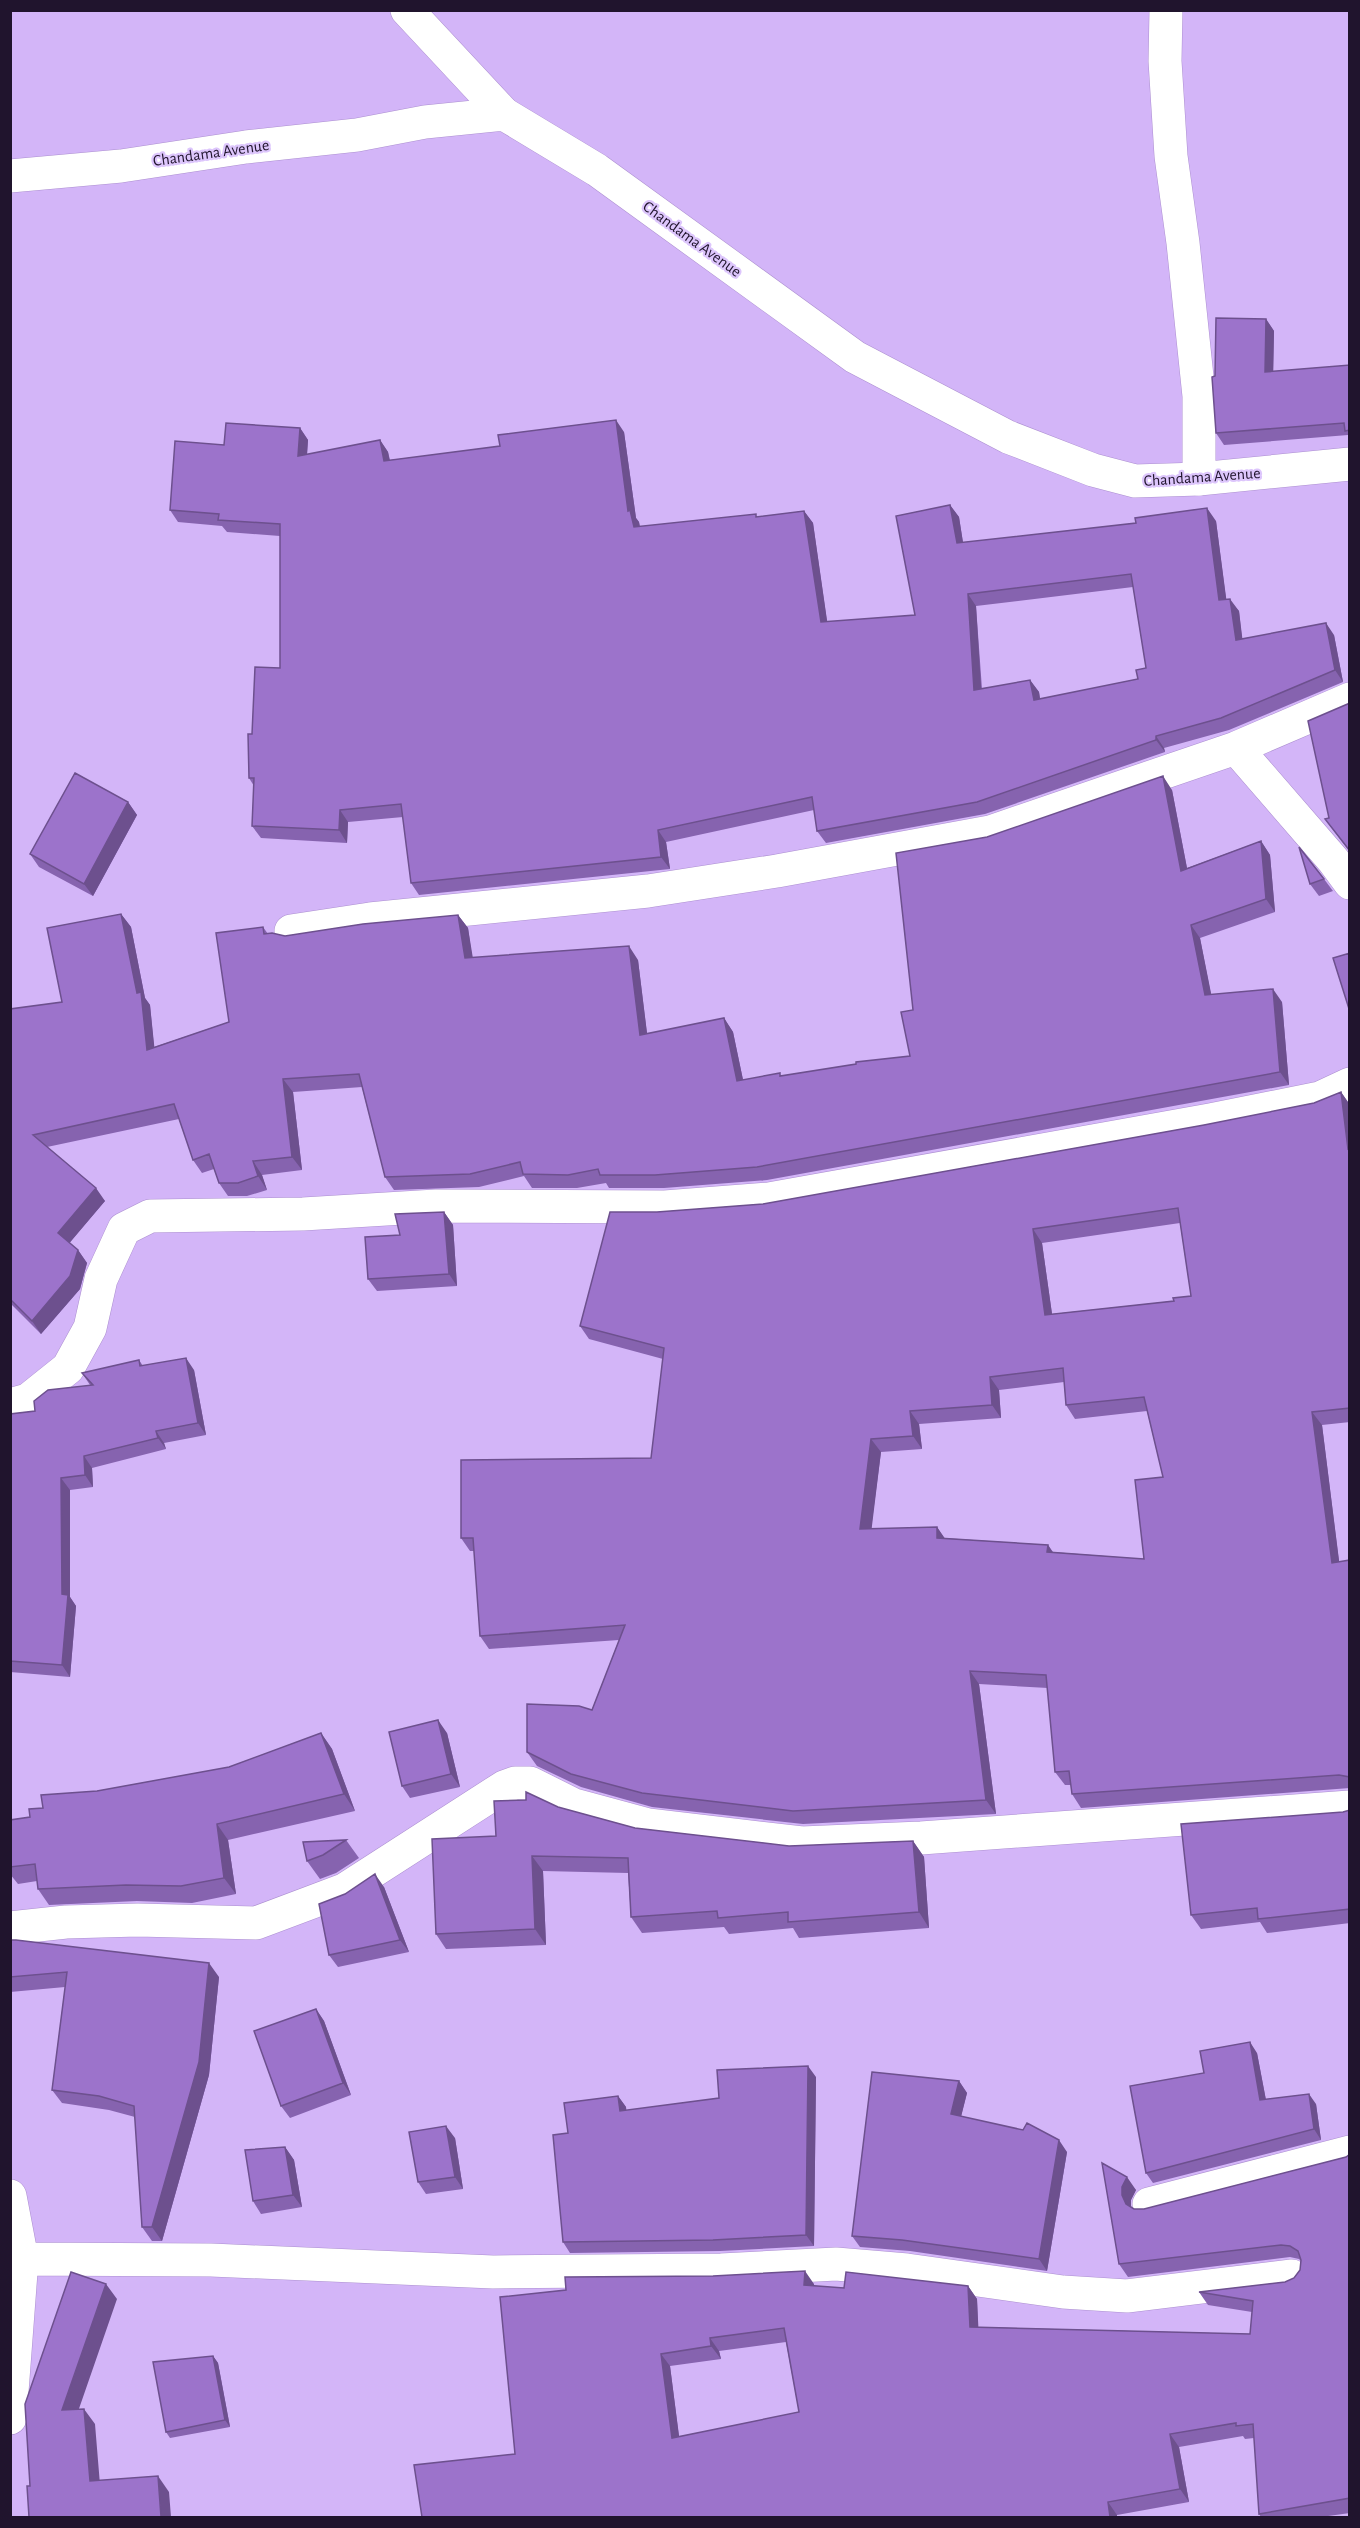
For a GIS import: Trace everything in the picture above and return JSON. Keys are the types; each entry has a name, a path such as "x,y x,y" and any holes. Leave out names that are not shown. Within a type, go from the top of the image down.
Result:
{"street":[{"path":"407,10 504,114"},
{"path":"1166,10 1165,61 1171,156 1197,376 1199,479"},
{"name":"Chandama Avenue","path":"10,176 121,166 246,147 357,135 425,122 504,114 597,170 855,357 1008,437 1093,470 1135,481 1199,479 1350,464"},
{"path":"291,931 370,920 648,891 777,871 990,832 1236,748 1350,699"},
{"path":"1236,748 1333,860 1350,883"},
{"path":"10,1405 28,1400 68,1368 90,1328 101,1279 124,1229 150,1216 303,1214 436,1206 665,1207 769,1198 1210,1120 1320,1098 1350,1084"},
{"path":"10,1928 66,1922 138,1920 256,1923 344,1890 504,1787 515,1783 530,1783 574,1805 648,1825 802,1843 921,1838 1350,1807"},
{"path":"1149,2204 1350,2152"},
{"path":"10,2196 22,2259 10,2418"},
{"path":"22,2259 211,2260 493,2272 721,2270 836,2264 907,2270 1063,2292 1127,2296 1292,2276"}],"building":[{"path":"1216,318 1266,319 1265,372 1350,365 1350,430 1345,431 1344,423 1216,433 1212,377 1215,376"},
{"path":"616,420 628,511 630,510 634,527 804,511 821,622 915,615 896,516 950,505 957,543 1136,523 1135,518 1207,508 1219,600 1230,599 1236,640 1326,623 1335,670 1221,718 1156,736 1156,740 977,802 817,831 812,797 658,830 661,857 411,883 401,804 340,810 339,830 252,826 254,778 249,778 248,734 252,734 255,667 280,668 280,524 218,520 219,514 170,510 175,441 224,445 226,423 300,428 298,456 380,440 384,461 500,446 498,435","holes":["1131,574 1146,668 1136,670 1138,679 1034,700 1030,680 974,690 968,594"]},
{"path":"1350,703 1350,851 1325,819 1329,818 1308,721"},
{"path":"75,773 128,802 84,884 30,854"},
{"path":"1163,776 1181,871 1261,841 1266,899 1191,925 1205,995 1273,989 1280,1072 757,1167 655,1175 600,1175 598,1169 568,1175 523,1174 520,1162 470,1174 385,1177 359,1074 283,1079 292,1157 253,1161 258,1176 238,1183 219,1183 209,1154 193,1160 174,1104 33,1135 96,1188 58,1233 78,1250 70,1276 32,1321 10,1299 10,1009 62,1002 47,928 121,914 137,993 141,992 147,1050 229,1022 216,933 263,927 264,934 285,936 363,924 458,915 465,958 629,946 640,1035 724,1018 737,1081 780,1073 780,1076 856,1064 856,1062 910,1056 901,1012 913,1010 896,853 987,837"},
{"path":"1299,847 1324,879 1310,884"},
{"path":"1350,953 1350,1012 1333,958"},
{"path":"1341,1092 1348,1149 1350,1148 1350,1408 1312,1412 1332,1563 1350,1560 1350,1777 1339,1775 1072,1794 1069,1771 1055,1772 1046,1675 970,1671 986,1800 793,1811 642,1793 571,1774 527,1752 527,1704 579,1706 592,1710 625,1625 480,1636 473,1538 461,1538 461,1460 651,1458 664,1348 580,1326 610,1212 657,1212 763,1204 1204,1125 1314,1103","holes":["1178,1208 1191,1296 1173,1298 1174,1301 1045,1315 1033,1229","1063,1368 1066,1405 1144,1397 1163,1477 1135,1480 1144,1559 1047,1552 1048,1545 937,1538 937,1527 860,1529 871,1439 913,1436 910,1411 992,1405 990,1377"]},
{"path":"444,1212 449,1274 368,1279 365,1237 400,1235 395,1214"},
{"path":"186,1358 198,1423 156,1431 158,1438 84,1456 85,1475 61,1478 62,1594 68,1595 62,1665 10,1661 10,1414 35,1411 34,1401 48,1390 93,1385 82,1373 139,1360 140,1366"},
{"path":"438,1720 451,1774 402,1786 389,1732"},
{"path":"321,1733 344,1794 217,1824 224,1878 181,1886 126,1885 38,1889 35,1864 10,1867 10,1820 30,1817 29,1809 43,1808 41,1795 97,1791 229,1767"},
{"path":"526,1792 558,1807 635,1828 789,1846 913,1841 919,1912 788,1922 788,1912 718,1918 717,1911 631,1917 628,1858 532,1856 535,1929 436,1934 432,1839 496,1836 494,1801 526,1800"},
{"path":"1350,1810 1350,1909 1258,1919 1257,1908 1191,1915 1181,1824"},
{"path":"346,1840 323,1855 307,1861 303,1842"},
{"path":"375,1874 400,1940 329,1955 319,1904 345,1894"},
{"path":"10,1940 209,1963 199,2062 152,2227 142,2227 134,2106 99,2096 52,2090 67,1972 10,1977"},
{"path":"316,2009 343,2083 281,2106 254,2031"},
{"path":"1250,2042 1260,2100 1309,2094 1314,2129 1146,2173 1130,2086 1204,2073 1200,2051"},
{"path":"808,2066 806,2235 713,2240 563,2242 553,2135 568,2133 564,2103 618,2096 620,2111 719,2098 717,2070"},
{"path":"872,2072 959,2081 951,2114 1023,2130 1027,2123 1059,2140 1039,2259 902,2240 852,2236"},
{"path":"446,2126 455,2177 418,2182 409,2132"},
{"path":"285,2147 293,2195 253,2201 245,2150"},
{"path":"1350,2154 1350,2498 1259,2514 1253,2424 1236,2426 1236,2423 1170,2434 1180,2489 1108,2502 1110,2517 422,2517 414,2465 515,2454 500,2297 566,2290 565,2277 713,2276 805,2271 804,2285 844,2288 846,2272 968,2286 970,2327 1250,2334 1253,2301 1199,2292 1285,2282 1294,2278 1300,2270 1301,2260 1298,2251 1290,2246 1281,2245 1119,2264 1102,2163 1127,2177 1122,2187 1122,2195 1126,2204 1134,2209 1144,2209 1346,2157","holes":["784,2328 799,2412 672,2438 661,2354 711,2346 710,2338"]},
{"path":"71,2272 106,2284 62,2410 84,2409 90,2481 158,2476 161,2517 29,2517 27,2486 30,2486 25,2404"},
{"path":"213,2356 225,2420 166,2432 153,2362"}]}
